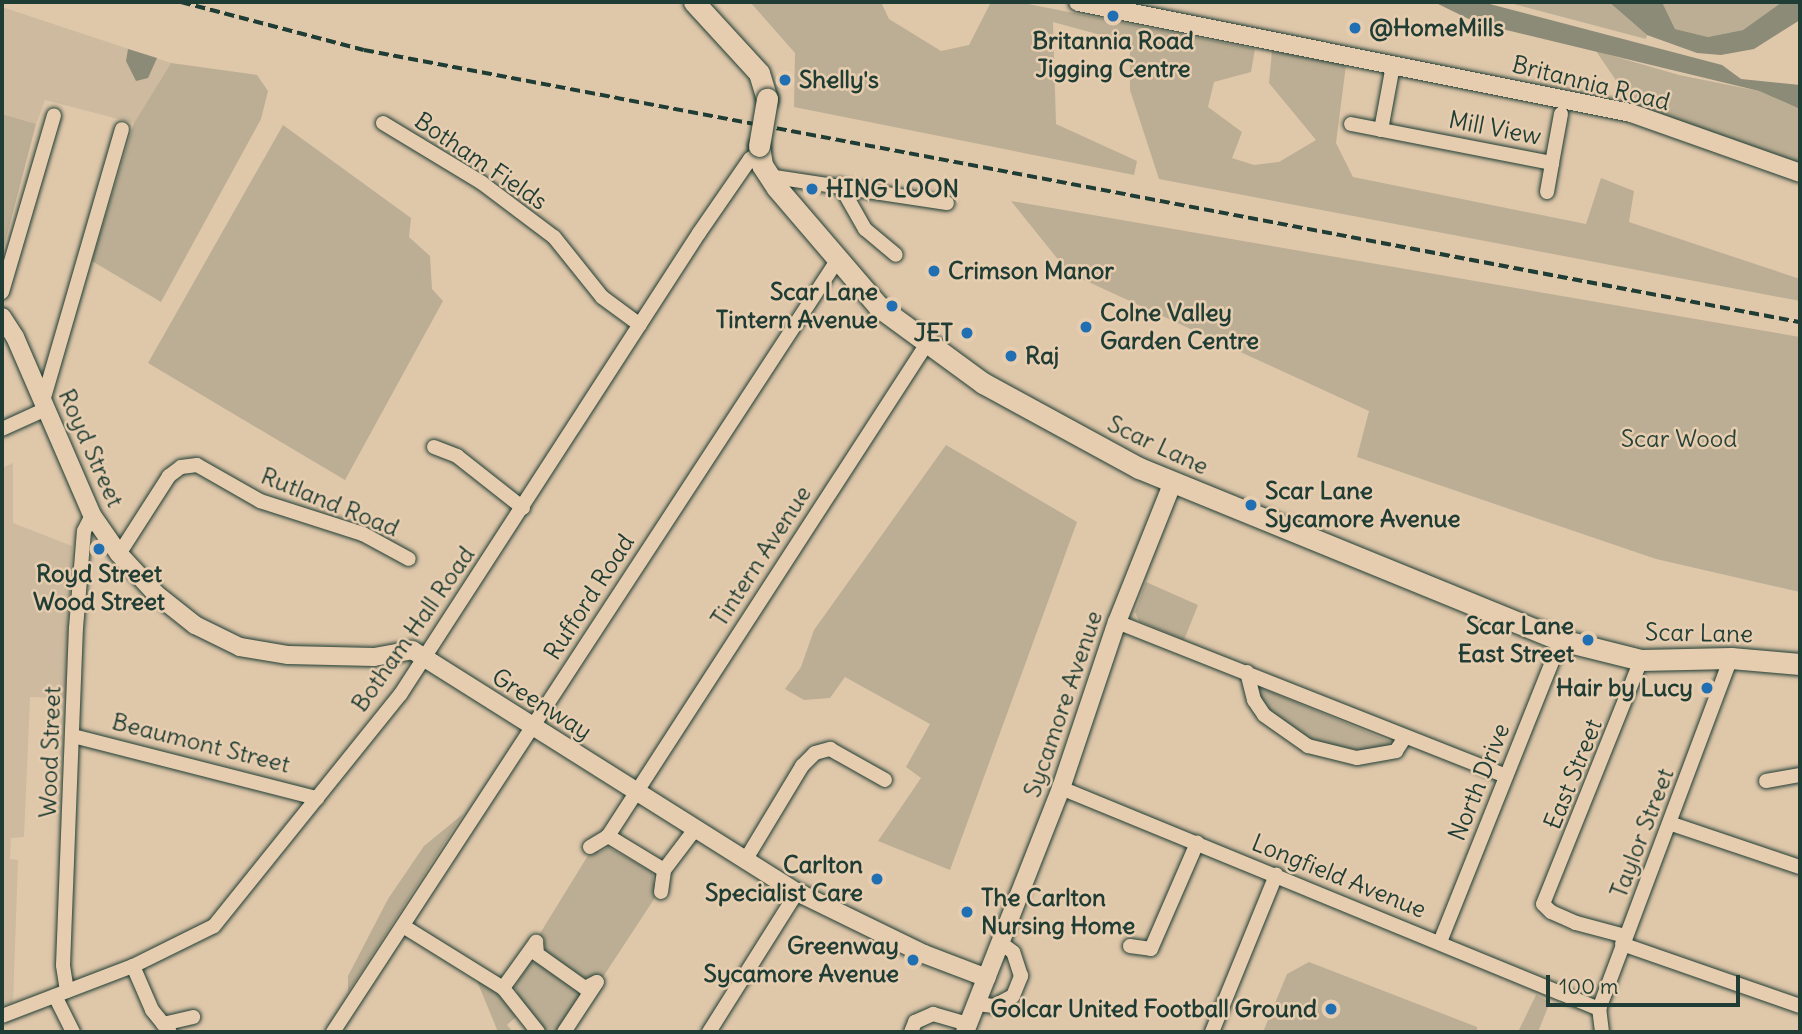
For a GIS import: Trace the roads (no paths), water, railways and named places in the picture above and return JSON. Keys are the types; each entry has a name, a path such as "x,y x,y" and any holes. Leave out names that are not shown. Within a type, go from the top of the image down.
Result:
{"main road":[{"path":"694,2 759,73 767,99 759,149"},
{"name":"Scar Lane","path":"759,149 768,176 879,307 926,345 1064,429 1172,482 1560,640 1642,660 1731,658 1800,664"}],"street":[{"name":"Britannia Road","path":"1077,2 1631,113 1800,173"},
{"path":"1381,130 1393,65"},
{"name":"Mill View","path":"1351,124 1552,163 1561,114"},
{"path":"2,292 54,115"},
{"name":"Botham Fields","path":"383,123 482,183 554,237 602,297 640,325"},
{"path":"2,429 45,405 122,129"},
{"name":"Botham Hall Road","path":"2,1016 133,965 214,926 317,799 424,658 720,201 759,149"},
{"path":"1547,192 1552,163"},
{"path":"768,176 947,203"},
{"path":"840,185 865,229 896,255"},
{"name":"Rufford Road","path":"333,1032 838,259"},
{"name":"Royd Street","path":"2,317 45,405 93,515 119,554 156,594 195,625 240,647 288,656 334,657 374,657 412,650 424,658"},
{"name":"Tintern Avenue","path":"635,791 926,345"},
{"path":"434,447 457,456 523,508"},
{"name":"Rutland Road","path":"119,554 169,476 181,467 197,465 260,501 363,534 409,559"},
{"name":"Sycamore Avenue","path":"967,1028 1061,788 1117,622 1172,482"},
{"name":"Wood Street","path":"73,1032 61,993 84,531 93,515"},
{"path":"1117,622 1506,776"},
{"name":"North Drive","path":"1440,942 1560,640"},
{"name":"Greenway","path":"424,658 797,892 924,954 987,978"},
{"name":"Taylor Street","path":"1601,1022 1624,940 1672,824 1731,658"},
{"name":"East Street","path":"1624,940 1551,912 1544,904 1642,660"},
{"path":"1247,673 1254,700 1264,715 1308,746 1357,758 1396,751 1405,737"},
{"name":"Beaumont Street","path":"73,736 317,799"},
{"path":"746,859 802,765 815,753 830,749 885,780"},
{"path":"1766,781 1800,775"},
{"name":"Longfield Avenue","path":"1061,788 1440,942 1601,1022"},
{"path":"590,847 608,836 635,791"},
{"path":"1672,824 1800,867"},
{"path":"661,892 664,870 696,828"},
{"path":"608,836 664,870"},
{"path":"1130,946 1151,949 1197,843"},
{"path":"1212,1032 1276,875"},
{"path":"709,1032 797,892"},
{"path":"403,926 503,988 538,1032"},
{"path":"1624,940 1800,1006"},
{"path":"503,988 536,942 537,954 585,988 597,982 564,1032"},
{"path":"977,1004 994,1006 1013,996 1017,986 1020,964 1001,943"},
{"path":"133,965 152,1010 167,1028 193,1017"},
{"path":"911,1032 915,1022 933,1014 967,1028"}],"railway":[{"path":"181,2 364,50 1800,322"}],"place":[{"name":"Britannia Road Jigging Centre","path":"1113,16"},
{"name":"@HomeMills","path":"1355,28"},
{"name":"Shelly's","path":"785,80"},
{"name":"HING LOON","path":"812,189"},
{"name":"Crimson Manor","path":"934,271"},
{"name":"Scar Lane Tintern Avenue","path":"892,306"},
{"name":"Colne Valley Garden Centre","path":"1086,327"},
{"name":"JET","path":"967,333"},
{"name":"Raj","path":"1011,356"},
{"name":"Scar Lane Sycamore Avenue","path":"1251,505"},
{"name":"Royd Street Wood Street","path":"99,549"},
{"name":"Scar Lane East Street","path":"1588,640"},
{"name":"Hair by Lucy","path":"1707,688"},
{"name":"Carlton Specialist Care","path":"877,879"},
{"name":"The Carlton Nursing Home","path":"967,912"},
{"name":"Greenway Sycamore Avenue","path":"913,960"},
{"name":"Golcar United Football Ground","path":"1331,1009"}],"park label":[{"name":"Scar Wood","path":"1679,439"}]}
